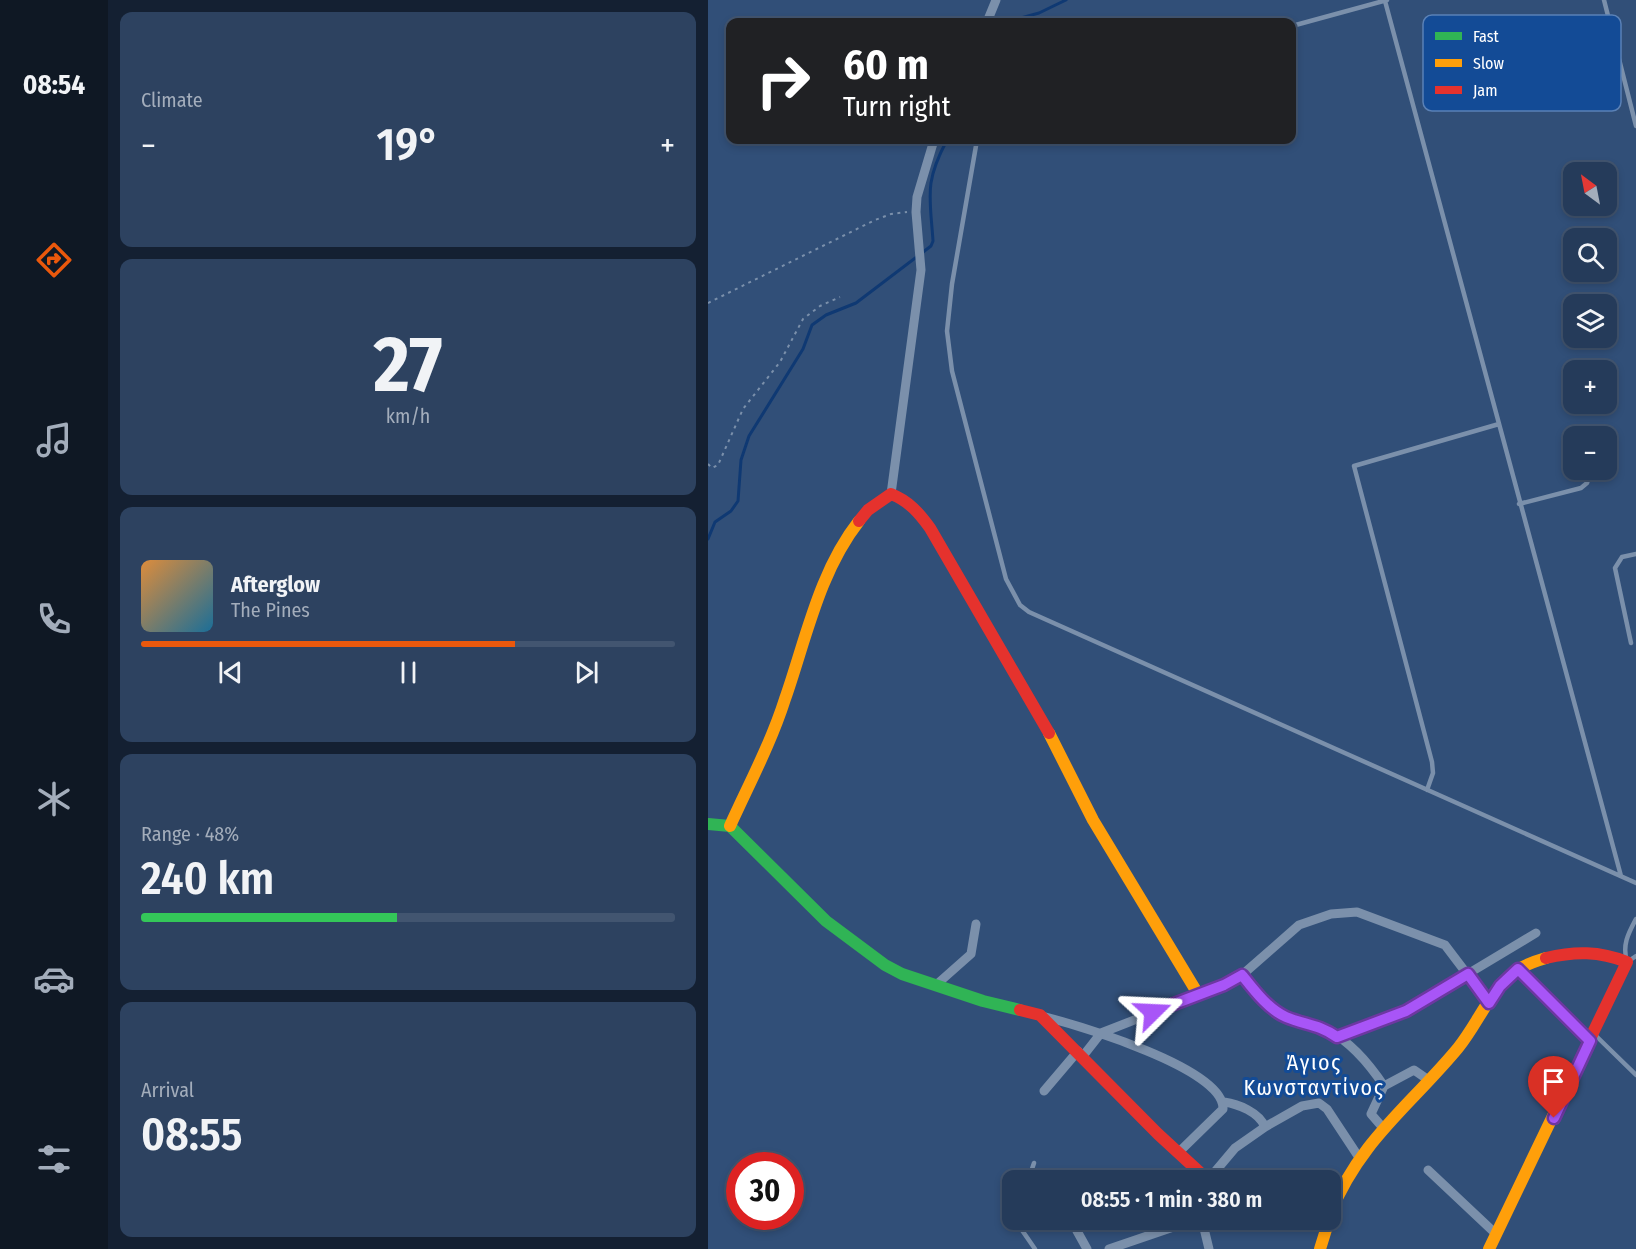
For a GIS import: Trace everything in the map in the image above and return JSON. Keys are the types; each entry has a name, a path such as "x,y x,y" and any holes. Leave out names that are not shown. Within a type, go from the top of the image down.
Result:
{"street":[{"path":"989,18 996,0"},
{"path":"891,494 921,260 916,212 922,177 933,144"},
{"path":"730,826 776,726 819,600 848,533 863,514 879,500 891,494 902,498 914,507 930,528 1052,739 1097,827 1198,994"},
{"path":"708,824 730,826 826,921 894,970 983,1001 1101,1033 1186,1069 1224,1102 1242,1107 1260,1118 1265,1127"},
{"path":"1044,1091 1101,1033 1224,985 1242,975 1299,925 1348,912 1366,914 1445,945 1489,1003"},
{"path":"936,985 971,954 976,924"},
{"path":"1337,1037 1406,1011 1536,933"},
{"path":"1341,1180 1358,1156 1476,1025 1500,986 1518,969 1556,957 1588,953 1605,954 1633,962 1591,1037 1489,1249"},
{"path":"1518,969 1591,1037"},
{"path":"1242,975 1282,1015 1315,1024 1337,1037 1366,1062 1384,1086"},
{"path":"1040,1015 1198,1170"},
{"path":"1384,1129 1371,1114 1384,1086 1414,1070 1427,1079"},
{"path":"1178,1153 1223,1109 1224,1102"},
{"path":"1217,1170 1235,1148 1265,1127 1302,1106 1318,1103 1327,1109 1358,1156"},
{"path":"1428,1170 1496,1234"},
{"path":"1077,1230 1087,1249"},
{"path":"1109,1249 1165,1230"},
{"path":"1204,1230 1209,1249"},
{"path":"1320,1249 1326,1230"}],"lane":[{"path":"1296,25 1386,0 1621,876"},
{"path":"1604,0 1608,15"},
{"path":"1621,67 1636,126"},
{"path":"976,144 948,306 949,351 1006,579 1020,605 1040,617 1636,883"},
{"path":"1427,790 1433,773 1432,762 1354,466 1498,424"},
{"path":"1520,504 1581,488 1588,480"},
{"path":"1631,643 1615,568 1616,562 1623,557 1636,554"},
{"path":"1633,962 1624,945 1636,919"},
{"path":"1591,1037 1636,1075"},
{"path":"1032,1170 1034,1163"},
{"path":"1022,1230 1035,1249"}],"path":[{"path":"708,303 875,220 891,214 916,212"},
{"path":"708,464 712,468 718,465 743,410 780,362 803,319 820,306 840,297"}],"waterway":[{"path":"1021,18 1039,13 1066,0"},
{"path":"708,539 715,522 731,511 738,501 741,460 749,436 803,349 812,325 826,315 856,303 931,246 933,241 930,190 935,168 945,144"}],"traffic: fast":[{"path":"708,824 730,826 826,921 885,965 902,974 983,1001 1020,1010"}],"traffic: slow":[{"path":"730,826 773,732 824,584 845,541 859,521"},
{"path":"1049,733 1093,820 1198,994"},
{"path":"1341,1190 1371,1144 1458,1048 1488,1002 1509,976 1531,963 1546,958"},
{"path":"1489,1249 1563,1095"},
{"path":"1320,1249 1326,1230"}],"traffic: jam":[{"path":"859,521 868,510 891,494 918,512 930,528 1049,733"},
{"path":"1546,958 1587,953 1627,962 1563,1095"},
{"path":"1020,1010 1040,1015 1158,1134 1197,1170"}],"district":[{"name":"Άγιος Κωνσταντίνος","path":"1314,1074"}],"route":[{"path":"1153,1012 1224,985 1242,975 1253,989 1282,1015 1315,1024 1337,1037 1353,1029 1406,1011 1468,974 1489,1003 1494,993 1518,969 1590,1041 1554,1118"}]}
